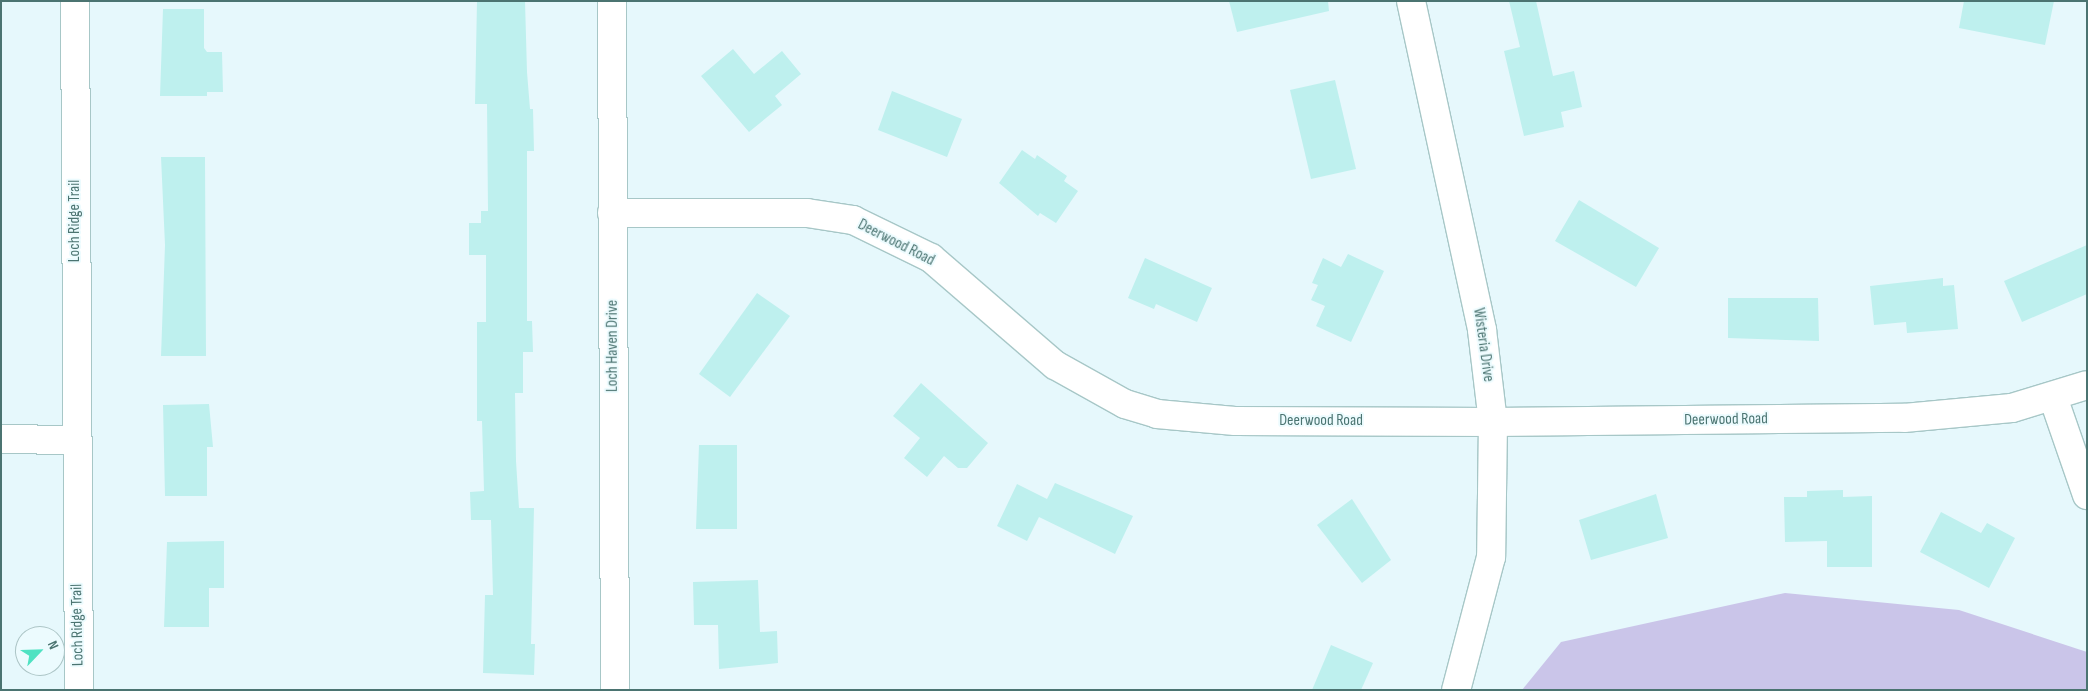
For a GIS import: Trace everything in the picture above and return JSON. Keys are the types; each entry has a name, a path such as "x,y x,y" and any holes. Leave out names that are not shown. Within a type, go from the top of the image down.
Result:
{"street":[{"name":"Loch Ridge Trail","path":"75,1 76,440 79,690"},
{"name":"Loch Haven Drive","path":"612,1 615,690"},
{"name":"Wisteria Drive","path":"1411,1 1482,330 1494,422 1491,557 1456,690"},
{"name":"Deerwood Road","path":"612,212 807,213 853,220 932,258 1055,365 1125,404 1156,414 1235,421 1494,422 1904,418 2002,409 2053,397 2087,385"},
{"path":"2053,397 2087,495"},
{"path":"1,439 76,440"}],"shaded area":[{"path":"1785,593 1959,610 2087,652 2087,690 1522,690 1561,642"}],"building":[{"path":"477,1 525,1 527,72 530,109 533,109 534,151 527,151 527,321 532,321 533,352 523,352 523,393 515,393 519,508 534,508 531,644 535,644 534,675 483,673 485,595 493,595 491,520 471,520 470,492 484,491 482,421 477,421 477,322 486,322 486,255 469,255 469,223 481,223 481,211 488,211 487,104 475,104"},
{"path":"1229,1 1328,1 1329,11 1237,32"},
{"path":"1509,1 1536,1 1553,76 1574,71 1582,107 1561,112 1564,127 1524,136 1504,51 1520,47"},
{"path":"1964,1 2054,1 2045,45 1959,28"},
{"path":"163,9 204,9 204,48 207,52 222,52 223,92 207,92 207,96 160,96"},
{"path":"733,49 754,74 782,51 801,74 775,96 782,105 749,132 701,76"},
{"path":"1335,80 1356,169 1311,179 1290,90"},
{"path":"892,91 962,119 947,157 878,130"},
{"path":"1022,150 1035,159 1037,155 1067,176 1064,181 1078,191 1056,223 1040,213 1038,216 999,183"},
{"path":"161,157 205,157 206,356 161,356 165,245"},
{"path":"1579,200 1659,248 1636,287 1555,241"},
{"path":"2087,245 2087,294 2022,322 2004,281"},
{"path":"1348,254 1384,271 1351,342 1316,326 1325,306 1311,300 1318,285 1312,283 1323,258 1341,267"},
{"path":"1145,258 1212,288 1197,322 1156,304 1154,309 1128,298"},
{"path":"1943,278 1943,286 1954,285 1958,329 1907,333 1906,322 1874,325 1870,286"},
{"path":"757,293 790,316 730,397 699,374"},
{"path":"1728,298 1818,298 1819,341 1728,338"},
{"path":"921,383 988,443 967,468 958,468 944,456 927,477 904,458 920,438 893,416"},
{"path":"209,404 213,447 207,447 207,496 165,496 163,405"},
{"path":"699,445 737,445 737,529 696,529"},
{"path":"1055,483 1133,516 1115,554 1039,517 1027,541 997,526 1017,484 1047,499"},
{"path":"1843,490 1843,497 1872,496 1872,567 1827,567 1827,541 1785,542 1784,497 1807,497 1807,491"},
{"path":"1656,494 1668,538 1591,560 1579,520"},
{"path":"1352,499 1391,560 1362,583 1317,525"},
{"path":"1941,512 1981,533 1987,523 2015,538 1989,588 1920,552"},
{"path":"224,541 224,588 209,588 209,627 164,627 167,542"},
{"path":"758,580 760,632 777,631 778,663 719,669 718,625 694,625 693,582"},
{"path":"1331,645 1373,663 1361,690 1312,690"}]}
